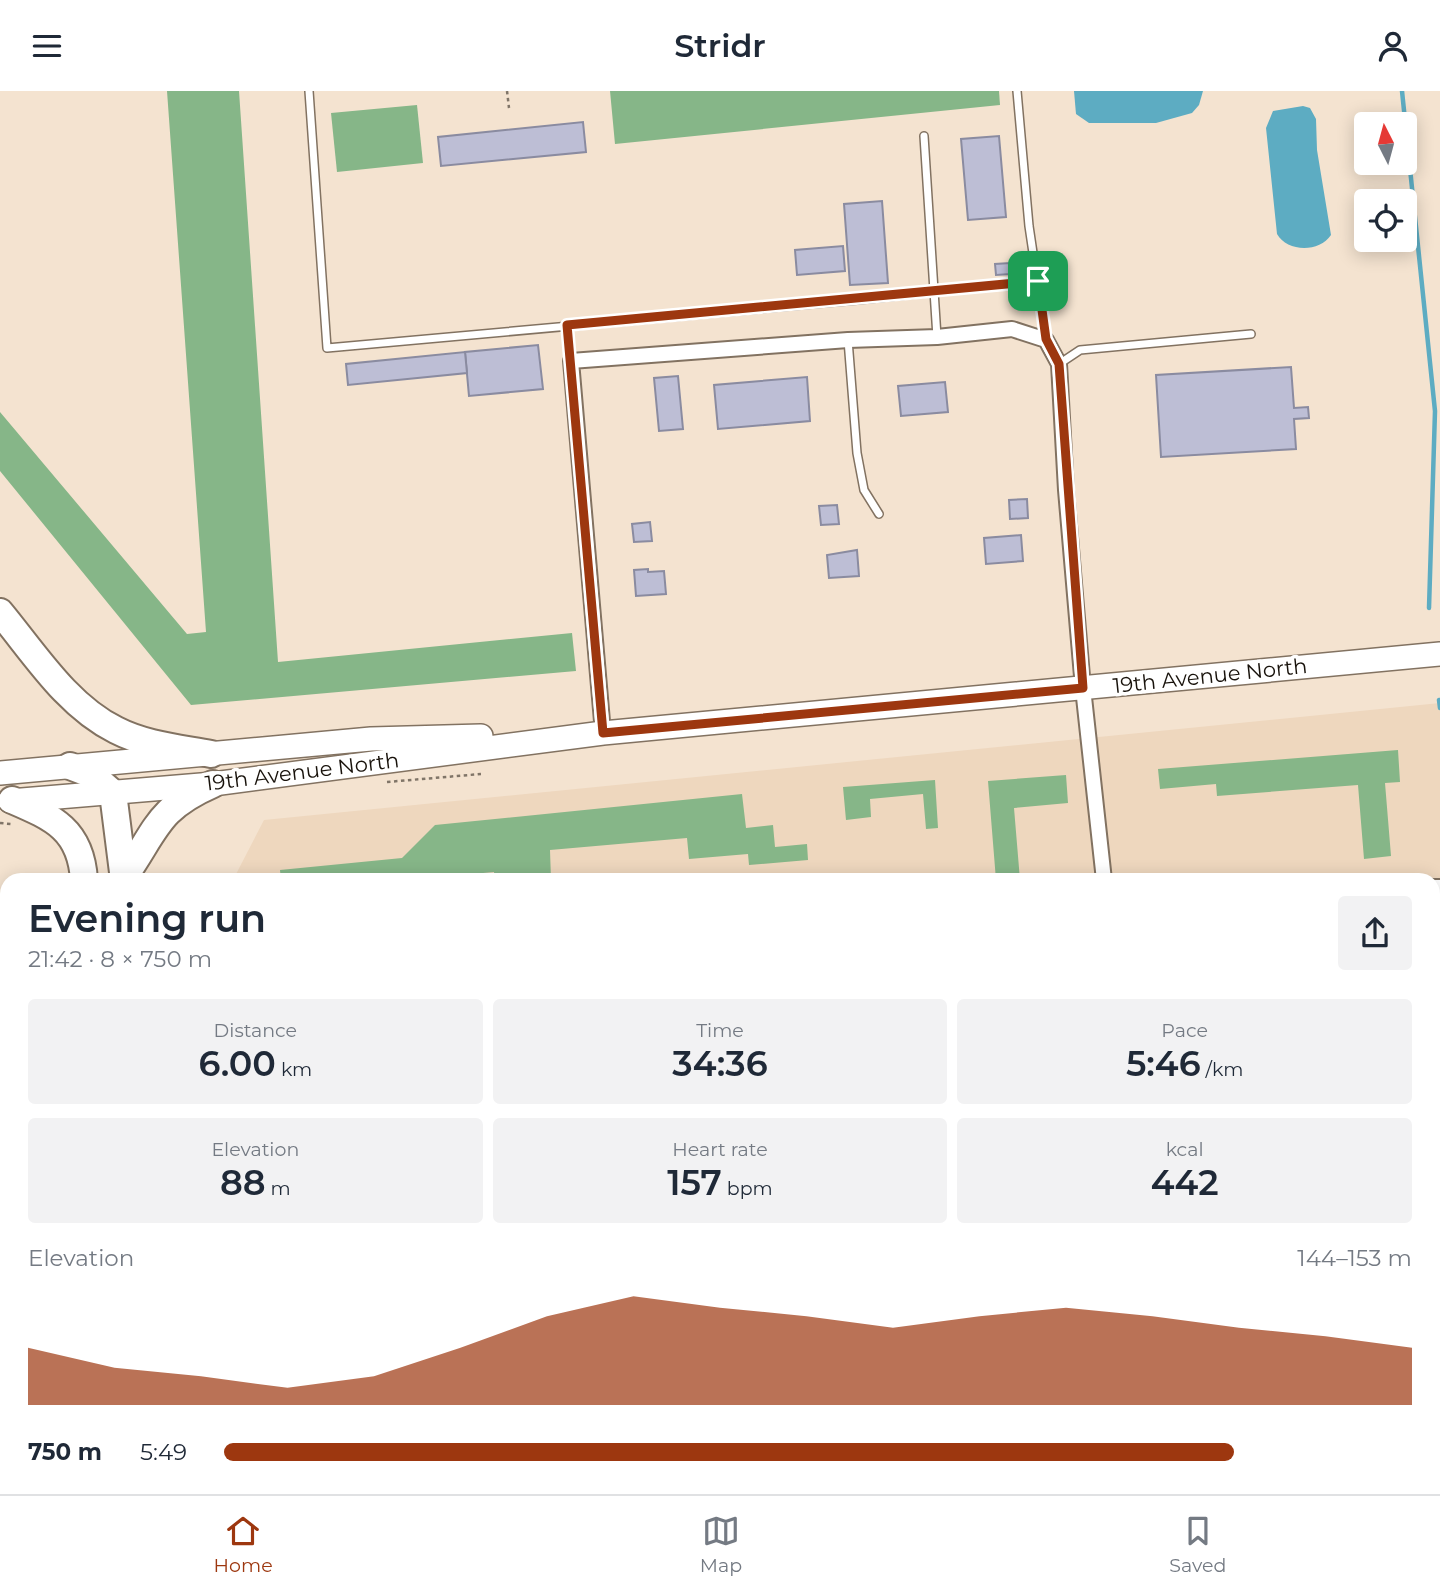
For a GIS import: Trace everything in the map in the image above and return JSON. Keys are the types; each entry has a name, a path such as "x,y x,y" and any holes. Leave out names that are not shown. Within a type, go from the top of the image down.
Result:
{"highway":[{"path":"0,612 85,710 116,730 150,742 211,754"},
{"path":"70,766 91,774 113,793 123,873"},
{"path":"128,873 156,824 173,805 213,784"},
{"path":"6,801 49,816 73,837 84,873"}],"main road":[{"name":"19th Avenue North","path":"6,801 213,784 603,733 1440,654"},
{"name":"19th Avenue North","path":"0,773 371,739 603,733"}],"street":[{"path":"603,733 571,361 848,340 937,337 1012,329 1046,339 1059,364 1083,688 1103,873"}],"lane":[{"path":"309,91 327,348 1038,281"},
{"path":"1017,91 1029,226 1046,339"},
{"path":"924,136 937,337"},
{"path":"567,325 571,361"},
{"path":"1059,364 1080,350 1251,334"},
{"path":"848,340 857,453 864,490 879,514"}],"path":[{"path":"507,91 509,108"}],"shaded area":[{"path":"1440,703 1440,873 237,873 264,820"}],"green space":[{"path":"167,91 239,91 278,662 572,633 576,671 191,705 0,471 0,412 187,634 206,632"},
{"path":"610,91 999,91 1000,105 615,144"},
{"path":"417,105 423,163 337,172 331,113"},
{"path":"1398,750 1400,782 1385,783 1391,856 1364,859 1358,785 1217,796 1216,784 1160,789 1158,769"},
{"path":"1066,775 1068,803 1014,808 1019,873 995,873 988,781"},
{"path":"935,780 938,828 926,829 923,794 870,799 871,817 846,820 843,787"},
{"path":"742,794 746,828 773,825 775,847 807,844 808,860 749,865 748,854 689,859 687,838 550,850 551,873 280,873 280,870 402,858 435,825"}],"water":[{"path":"1074,91 1203,91 1199,105 1192,113 1156,123 1089,123 1076,114"},
{"path":"1303,106 1310,108 1316,119 1317,150 1331,235 1319,245 1303,248 1288,244 1277,234 1266,128 1273,111"}],"building":[{"path":"583,122 586,152 441,166 438,137"},
{"path":"999,136 1006,217 968,220 961,139"},
{"path":"882,201 888,283 850,285 844,204"},
{"path":"843,246 845,271 797,275 795,250"},
{"path":"1010,263 1011,274 996,275 995,264"},
{"path":"538,345 543,389 469,396 465,352"},
{"path":"465,352 467,373 348,385 346,364"},
{"path":"1291,367 1294,408 1308,407 1309,418 1294,419 1296,449 1161,457 1156,375"},
{"path":"678,376 683,429 659,431 654,378"},
{"path":"807,377 810,421 718,429 714,385"},
{"path":"945,382 948,412 901,416 898,386"},
{"path":"1027,499 1028,518 1010,519 1009,500"},
{"path":"837,505 839,524 821,525 819,506"},
{"path":"650,522 652,541 634,542 632,524"},
{"path":"1021,535 1023,561 986,564 984,538"},
{"path":"857,550 859,576 829,578 827,555"},
{"path":"648,569 648,572 664,571 666,594 636,596 634,570"}],"waterway":[{"path":"1402,91 1435,411 1429,608"},
{"path":"1439,700 1440,708"}],"route":[{"path":"1038,281 1046,339 1059,364 1066,490 1083,688 603,733 567,325 1038,281"}]}
